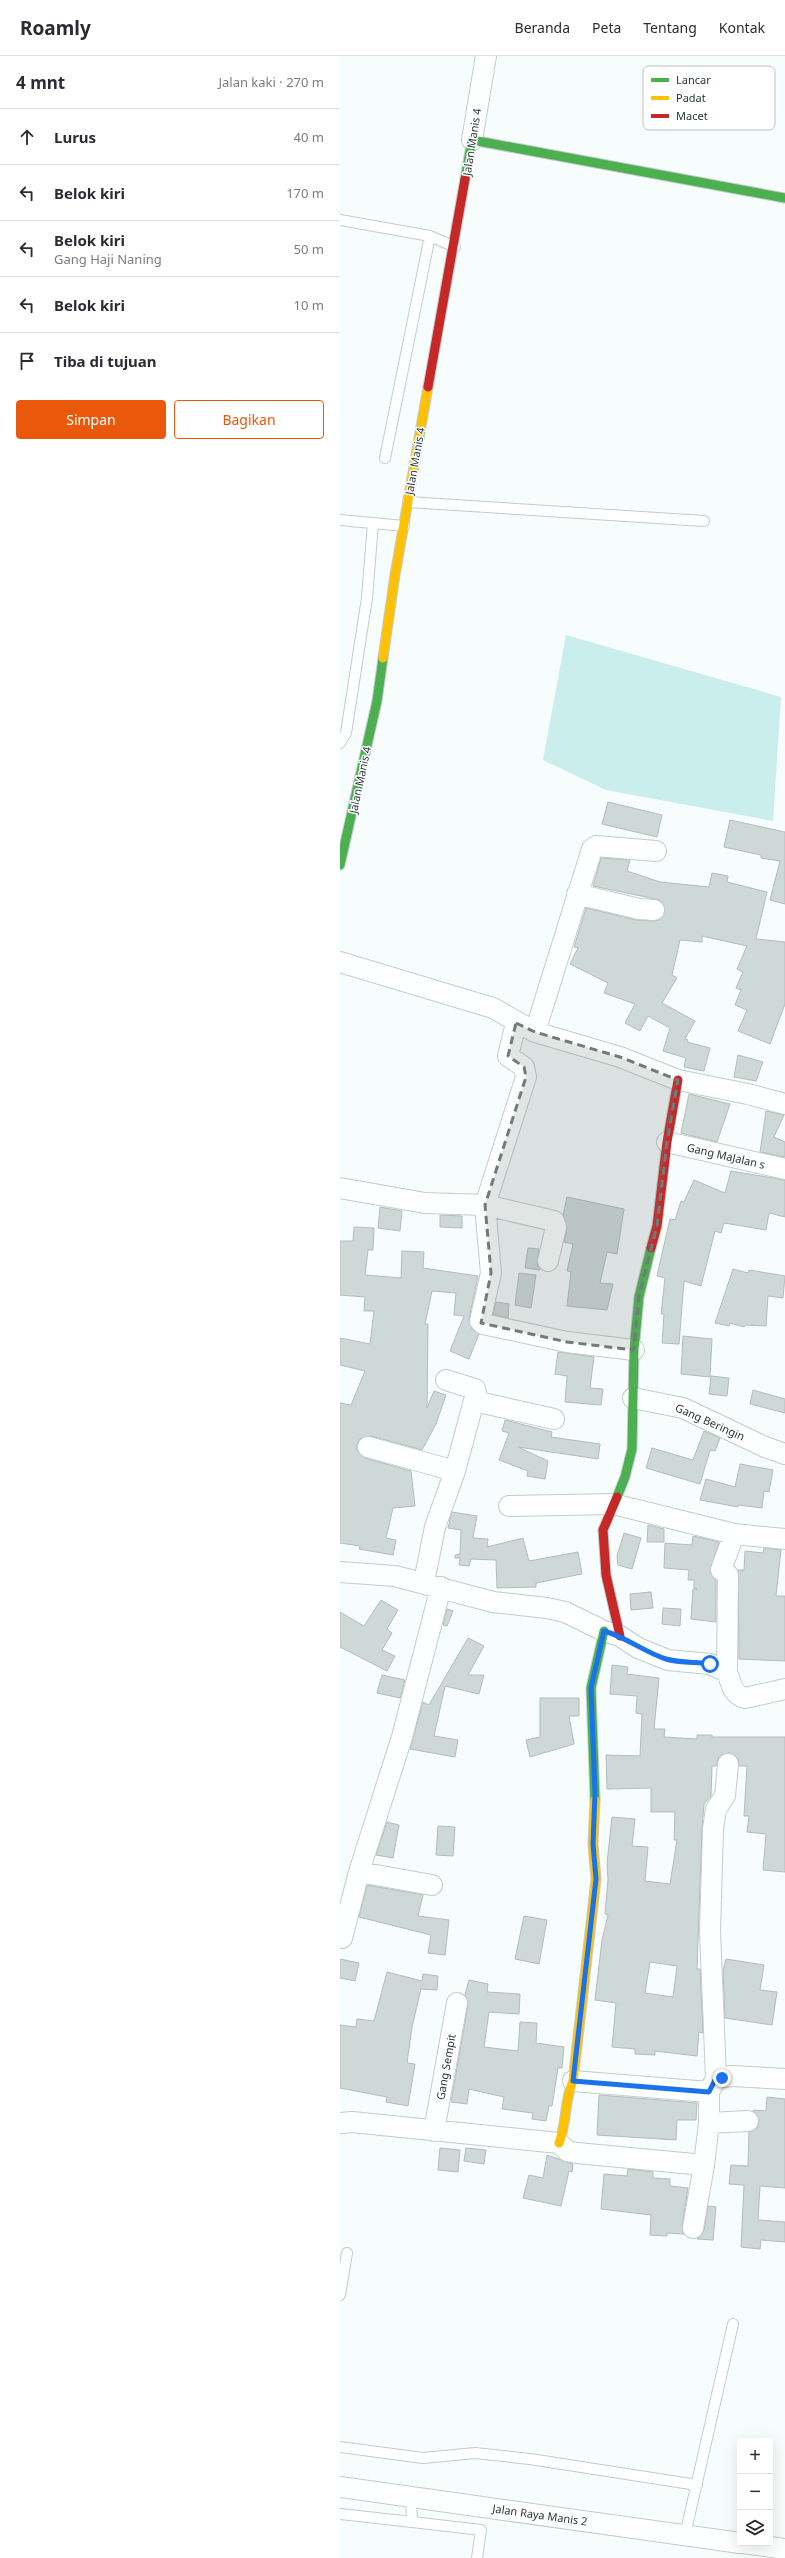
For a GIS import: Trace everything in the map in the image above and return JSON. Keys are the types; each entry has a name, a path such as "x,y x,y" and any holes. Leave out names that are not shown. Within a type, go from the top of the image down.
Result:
{"street":[{"name":"Jalan Manis 4","path":"340,865 377,701 408,502 455,247 486,56"},
{"path":"472,140 785,198"},
{"path":"535,1032 577,894 593,848 656,850"},
{"path":"577,894 654,910"},
{"path":"340,962 493,1008 516,1023 535,1032 620,1056 678,1080 748,1094 785,1104"},
{"path":"516,1023 508,1056 524,1067 526,1077 485,1205 491,1273 480,1318 481,1323 567,1342 634,1350"},
{"path":"559,2143 564,2130 568,2090 573,2081 596,1879 593,1844 594,1786 591,1688 612,1634 603,1530 625,1477 632,1449 634,1350 639,1297 662,1196 667,1142 678,1080"},
{"name":"Gang MaJalan s","path":"667,1142 785,1170"},
{"path":"340,1188 425,1203 485,1205 554,1221 556,1227 548,1261"},
{"path":"342,1938 359,1872 402,1737 432,1585 435,1527 455,1471 474,1401 475,1389 446,1380"},
{"name":"Gang Beringin","path":"633,1398 683,1408 765,1447 785,1454"},
{"path":"474,1401 554,1420"},
{"path":"368,1447 455,1471"},
{"path":"509,1506 613,1504 734,1534 785,1539"},
{"path":"734,1534 725,1572 727,1672 732,1690 738,1696 745,1698 785,1689"},
{"path":"340,1572 394,1576 493,1602 565,1612 638,1648 668,1660 710,1664 727,1672"},
{"path":"693,2228 704,2165 713,2085 710,1931 714,1816 725,1796 728,1764"},
{"path":"359,1872 432,1885"},
{"name":"Gang Sempit","path":"434,2131 458,2003"},
{"path":"573,2081 713,2085 732,2076 785,2078"},
{"path":"709,2123 748,2121"},
{"path":"340,2123 352,2122 559,2143 567,2151 577,2153 704,2165"},
{"name":"Jalan Raya Manis 2","path":"340,2487 737,2543"},
{"path":"764,2546 785,2549"}],"lane":[{"path":"340,220 430,236 455,247"},
{"path":"385,458 430,236"},
{"path":"408,502 704,521"},
{"path":"340,520 404,526"},
{"path":"340,743 346,733 366,606 373,523"},
{"path":"340,2296 347,2253"},
{"path":"685,2535 698,2485 733,2324"},
{"path":"340,2447 423,2458 475,2453 530,2459 698,2485"},
{"path":"411,2498 412,2522"},
{"path":"340,2514 481,2530 477,2558"}],"highlighted area":[{"path":"516,1023 535,1032 620,1057 678,1080 667,1142 657,1226 639,1297 634,1350 567,1342 481,1323 491,1273 485,1205 526,1077 524,1067 508,1056"}],"shaded area":[{"path":"566,635 781,697 773,821 606,790 543,760"}],"building":[{"path":"608,802 662,815 657,837 602,824"},
{"path":"730,820 785,832 785,904 770,900 780,861 761,858 761,855 724,847"},
{"path":"601,858 630,860 627,871 660,882 709,887 712,873 728,876 727,882 767,892 756,939 785,942 785,1004 770,1044 738,1031 747,1010 735,1005 741,990 736,988 743,972 737,969 747,946 702,936 702,942 680,940 672,975 677,978 662,1003 695,1021 685,1039 688,1040 687,1042 710,1048 704,1071 684,1067 686,1058 663,1051 670,1028 648,1016 640,1031 625,1023 635,1004 604,993 608,983 570,964 578,948 574,947 586,908 636,920 653,921 659,920 665,911 660,900 593,886"},
{"path":"738,1055 763,1062 756,1081 734,1077"},
{"path":"689,1094 730,1104 717,1142 681,1133"},
{"path":"766,1111 784,1115 774,1137 785,1142 785,1157 760,1152"},
{"path":"731,1171 785,1180 785,1217 769,1213 766,1230 724,1223 721,1233 715,1231 701,1286 684,1281 679,1344 662,1343 664,1314 661,1314 665,1278 657,1276 670,1219 675,1220 681,1201 684,1202 694,1180 725,1193"},
{"path":"567,1197 624,1209 617,1254 607,1252 600,1283 613,1284 607,1310 567,1306 571,1272 567,1271 573,1244 564,1242 567,1229 563,1215"},
{"path":"380,1207 402,1211 400,1231 378,1228"},
{"path":"440,1215 462,1216 462,1228 440,1227"},
{"path":"354,1227 374,1228 373,1250 368,1250 365,1275 401,1278 402,1251 424,1252 423,1268 478,1276 469,1319 472,1329 479,1334 469,1359 450,1351 464,1316 454,1315 456,1293 432,1291 425,1324 428,1324 427,1408 434,1391 446,1395 436,1424 422,1450 371,1436 360,1439 357,1444 357,1450 365,1458 411,1471 415,1506 393,1508 386,1538 396,1540 393,1555 359,1549 360,1546 340,1543 340,1403 351,1405 365,1371 340,1365 340,1338 370,1344 374,1311 364,1311 365,1297 340,1295 340,1241 353,1241"},
{"path":"528,1248 539,1249 537,1264 540,1270 525,1268"},
{"path":"733,1269 748,1273 749,1270 785,1276 783,1298 768,1296 766,1326 745,1325 744,1327 730,1323 729,1326 715,1323"},
{"path":"519,1273 536,1275 531,1308 515,1305"},
{"path":"496,1302 509,1304 508,1318 493,1314"},
{"path":"683,1336 712,1339 710,1377 681,1374"},
{"path":"558,1352 594,1357 590,1388 603,1389 601,1405 565,1402 567,1376 555,1374"},
{"path":"711,1376 729,1378 727,1396 709,1394"},
{"path":"753,1390 785,1399 785,1413 750,1404"},
{"path":"505,1420 552,1432 551,1437 600,1444 598,1459 518,1447 548,1461 545,1479 527,1476 528,1471 499,1460 509,1433 502,1431"},
{"path":"704,1431 720,1438 715,1451 710,1450 700,1484 646,1468 652,1448 693,1460"},
{"path":"740,1464 773,1470 769,1492 764,1491 762,1508 738,1505 738,1507 700,1500 706,1479 735,1487"},
{"path":"452,1512 477,1516 473,1538 488,1539 487,1547 523,1538 529,1561 578,1552 582,1574 536,1583 536,1587 497,1588 496,1560 471,1559 469,1566 459,1565 460,1558 455,1558 455,1555 460,1554 461,1530 448,1528"},
{"path":"648,1525 664,1529 664,1542 647,1542"},
{"path":"624,1533 641,1538 632,1569 618,1565 617,1556"},
{"path":"693,1536 719,1542 710,1572 716,1580 716,1622 691,1619 693,1589 697,1589 694,1588 694,1580 688,1580 689,1570 664,1568 665,1543 692,1545"},
{"path":"764,1548 781,1550 776,1596 785,1596 785,1661 739,1659 738,1570 744,1570 745,1551 763,1553"},
{"path":"651,1592 653,1608 631,1610 630,1594"},
{"path":"381,1600 398,1610 387,1629 392,1633 382,1650 395,1656 387,1671 340,1647 340,1612 364,1626"},
{"path":"663,1608 681,1609 680,1626 662,1624"},
{"path":"447,1609 453,1611 447,1626 443,1625"},
{"path":"468,1638 484,1646 468,1675 484,1675 479,1694 445,1686 434,1736 458,1740 455,1757 410,1749 423,1702 429,1705"},
{"path":"612,1665 628,1667 627,1674 659,1678 654,1729 665,1729 664,1737 697,1739 697,1735 712,1735 712,1737 785,1737 785,1872 763,1870 766,1834 747,1832 749,1816 744,1816 747,1766 739,1766 738,1759 729,1753 719,1757 716,1766 712,1766 711,1796 704,1804 702,1829 697,1969 700,1969 703,2033 699,2032 697,2056 655,2051 655,2055 635,2054 635,2049 612,2047 616,2003 595,2000 602,1940 608,1915 605,1914 608,1880 607,1863 612,1817 635,1819 632,1846 648,1847 645,1881 670,1884 677,1840 674,1840 675,1812 651,1812 651,1788 607,1789 606,1755 640,1756 642,1714 636,1713 637,1696 610,1694","holes":["650,1962 677,1966 673,1997 645,1993"]},
{"path":"382,1675 405,1680 400,1698 377,1693"},
{"path":"540,1698 579,1698 579,1716 569,1716 574,1744 530,1757 526,1740 540,1737"},
{"path":"387,1822 399,1825 393,1858 376,1855"},
{"path":"438,1826 455,1827 453,1856 436,1855"},
{"path":"367,1885 423,1895 418,1916 449,1920 445,1955 428,1953 431,1935 359,1917"},
{"path":"524,1916 547,1920 539,1964 515,1959"},
{"path":"340,1959 359,1963 355,1981 340,1978"},
{"path":"726,1959 764,1965 760,1990 777,1992 772,2025 725,2018 723,1970"},
{"path":"387,1972 422,1981 423,1974 438,1976 437,1990 421,1989 412,2027 407,2063 415,2064 408,2106 386,2102 387,2097 340,2088 340,2025 356,2027 357,2019 374,2021"},
{"path":"469,1980 488,1984 487,1992 520,1994 519,2014 489,2012 484,2047 518,2051 520,2022 537,2023 536,2043 564,2047 562,2068 558,2068 552,2106 549,2106 546,2121 532,2119 533,2113 502,2109 504,2097 469,2089 467,2104 451,2102 468,2005 465,1995"},
{"path":"599,2095 697,2103 696,2120 677,2120 676,2140 597,2135"},
{"path":"767,2097 785,2099 785,2188 760,2186 758,2220 785,2222 785,2242 761,2240 760,2249 741,2247 744,2185 729,2184 731,2165 748,2166 749,2132 758,2127 759,2121 753,2110 766,2111"},
{"path":"440,2148 460,2150 458,2172 438,2170"},
{"path":"466,2148 486,2150 484,2164 464,2161"},
{"path":"547,2155 573,2164 572,2172 569,2171 561,2206 523,2198 529,2175 543,2178"},
{"path":"628,2169 653,2172 653,2178 670,2179 670,2186 688,2188 682,2226 684,2234 667,2233 667,2236 650,2235 651,2215 601,2209 604,2174 627,2176"},
{"path":"708,2206 716,2207 713,2240 697,2239 704,2230"}],"traffic: fast":[{"path":"465,179 472,140 785,198"},
{"path":"340,865 377,701 383,658"},
{"path":"617,1497 625,1477 632,1449 634,1350 639,1297 651,1248"},
{"path":"595,1800 591,1688 604,1631"}],"traffic: slow":[{"path":"383,658 395,575 428,387"},
{"path":"559,2143 562,2135 568,2096 573,2081 596,1879 593,1844 595,1800"}],"traffic: jam":[{"path":"428,387 465,179"},
{"path":"651,1248 657,1226 667,1142 678,1080"},
{"path":"617,1497 603,1530 606,1575 620,1636"}],"route":[{"path":"710,1664 668,1660 638,1648 620,1636 604,1631 591,1688 595,1793 593,1844 596,1879 573,2081 709,2092 716,2078 722,2078"}]}
